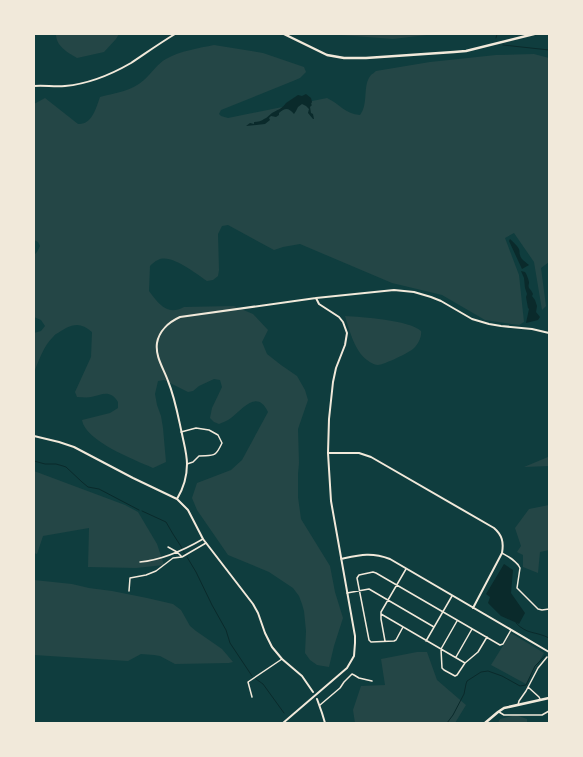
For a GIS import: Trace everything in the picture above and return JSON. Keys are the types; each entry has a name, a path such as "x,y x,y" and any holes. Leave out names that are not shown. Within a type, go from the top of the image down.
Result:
{"main road":[{"path":"284,34 327,55 354,58 466,51 534,34"},
{"path":"486,723 504,708 549,698"}],"street":[{"path":"34,86 64,86 80,84 95,79 130,64 175,34"},
{"path":"177,500 186,479 187,464 173,396 158,357 157,343 165,328 180,317 316,298 394,290 423,294 441,301 480,322 532,329 549,333"},
{"path":"283,723 347,668 354,656 356,642 331,501 328,453 329,419 333,382 336,368 345,345 347,333 343,322 339,317 319,304 316,298"},
{"path":"181,432 196,428 209,430 218,436 222,443 216,454 210,456 199,456 194,462 187,464"},
{"path":"34,436 74,447 177,500 188,510 203,539 254,604 268,641 272,647 282,659 302,676 313,692"},
{"path":"328,453 359,453 376,459 499,532 503,543 502,553 473,608"},
{"path":"140,562 177,552 203,539"},
{"path":"129,591 130,578 146,575 156,571 173,558 182,557 206,543"},
{"path":"168,547 182,557"},
{"path":"502,553 520,566 517,588 538,609 549,609"},
{"path":"341,559 375,554 390,559 549,652"},
{"path":"385,641 381,612 406,569"},
{"path":"403,627 394,641 371,642 369,640 357,578 359,575 373,572 376,573 500,645 503,644 511,630"},
{"path":"347,593 369,589 434,627"},
{"path":"426,641 452,596"},
{"path":"381,614 465,663"},
{"path":"458,620 441,649 442,668 444,670 455,676 457,675 465,663 478,652 487,637"},
{"path":"456,657 472,629"},
{"path":"518,705 538,668 547,657"},
{"path":"252,697 248,682 282,659"},
{"path":"320,705 340,688 352,674 359,678 372,681"},
{"path":"528,687 539,697 541,701"},
{"path":"317,699 325,723"},
{"path":"498,712 504,715 542,715 549,711"}],"shaded area":[{"path":"56,34 119,34 104,52 77,58 60,45 56,38"},
{"path":"328,34 435,34 393,39"},
{"path":"214,45 263,53 304,67 306,72 300,78 221,110 219,114 228,118 327,98 346,111 360,115 363,111 368,79 376,71 430,62 496,55 534,54 549,58 549,262 541,268 546,306 542,310 534,262 514,233 505,238 519,275 524,322 519,325 485,320 442,295 392,283 300,244 274,250 228,225 222,226 218,234 219,270 218,276 213,280 207,281 183,265 170,259 158,260 150,266 149,291 160,304 168,309 173,310 184,307 234,306 253,314 268,330 262,342 267,354 297,376 305,390 308,400 298,429 298,497 301,519 330,566 335,592 343,618 329,667 317,665 310,660 305,653 306,631 304,611 299,596 293,588 269,572 228,555 197,510 192,498 197,483 231,470 242,460 268,412 264,405 255,401 250,403 230,419 219,424 210,418 212,408 222,387 220,380 214,379 199,386 193,391 188,392 164,380 158,381 155,394 163,428 166,462 153,468 112,449 92,435 85,428 82,420 110,413 118,408 118,402 112,395 102,394 89,397 77,397 75,392 91,357 92,332 89,329 79,325 73,325 56,334 44,349 34,373 34,333 41,331 45,326 41,320 34,317 34,255 40,246 38,242 34,240 34,104 45,98 78,124 83,124 93,115 100,97 134,87 144,80 160,63 171,56"},
{"path":"306,94 311,98 312,105 310,107 314,119 308,113 309,109 302,104 298,107 294,114 290,110 285,109 276,117 271,116 269,118 270,120 265,124 246,126 250,123 254,124 254,122 258,122 266,118 298,95 302,96"},
{"path":"510,239 518,248 521,258 529,265 522,269 509,241"},
{"path":"521,271 525,272 527,275 529,288 533,294 532,296 537,306 536,312 540,317 538,320 526,323 529,309 524,278"},
{"path":"345,316 385,320 406,324 421,331 420,338 412,350 397,358 378,365 367,360 359,352 353,340"},
{"path":"549,456 549,466 524,467 548,457"},
{"path":"34,471 125,505 138,512 157,544 164,565 136,568 88,567 89,528 43,536 37,554 34,553"},
{"path":"549,505 549,550 540,552 538,573 523,567 523,555 517,552 521,546 515,528 529,509"},
{"path":"504,564 513,570 511,593 525,613 519,624 501,616 488,603 490,597 486,594"},
{"path":"34,580 72,584 173,604 181,610 190,626 222,649 233,662 175,664 160,656 141,654 128,661 34,655"},
{"path":"511,633 544,653 526,684 491,665"},
{"path":"417,652 427,652 437,680 466,705 455,723 355,723 353,710 361,686 385,685 381,659"},
{"path":"516,715 527,719 527,723 498,723 500,719"}],"waterway":[{"path":"496,38 497,34"},
{"path":"503,45 549,50"},
{"path":"34,461 66,467 88,487 99,489 139,510"},
{"path":"142,511 166,522 182,548"},
{"path":"187,557 226,630 230,643 252,676"},
{"path":"516,623 528,631 549,638"},
{"path":"447,723 464,694 467,681 481,672 488,671 502,676 520,686 526,685 535,666 545,656"},
{"path":"256,679 263,684 284,713"}]}
